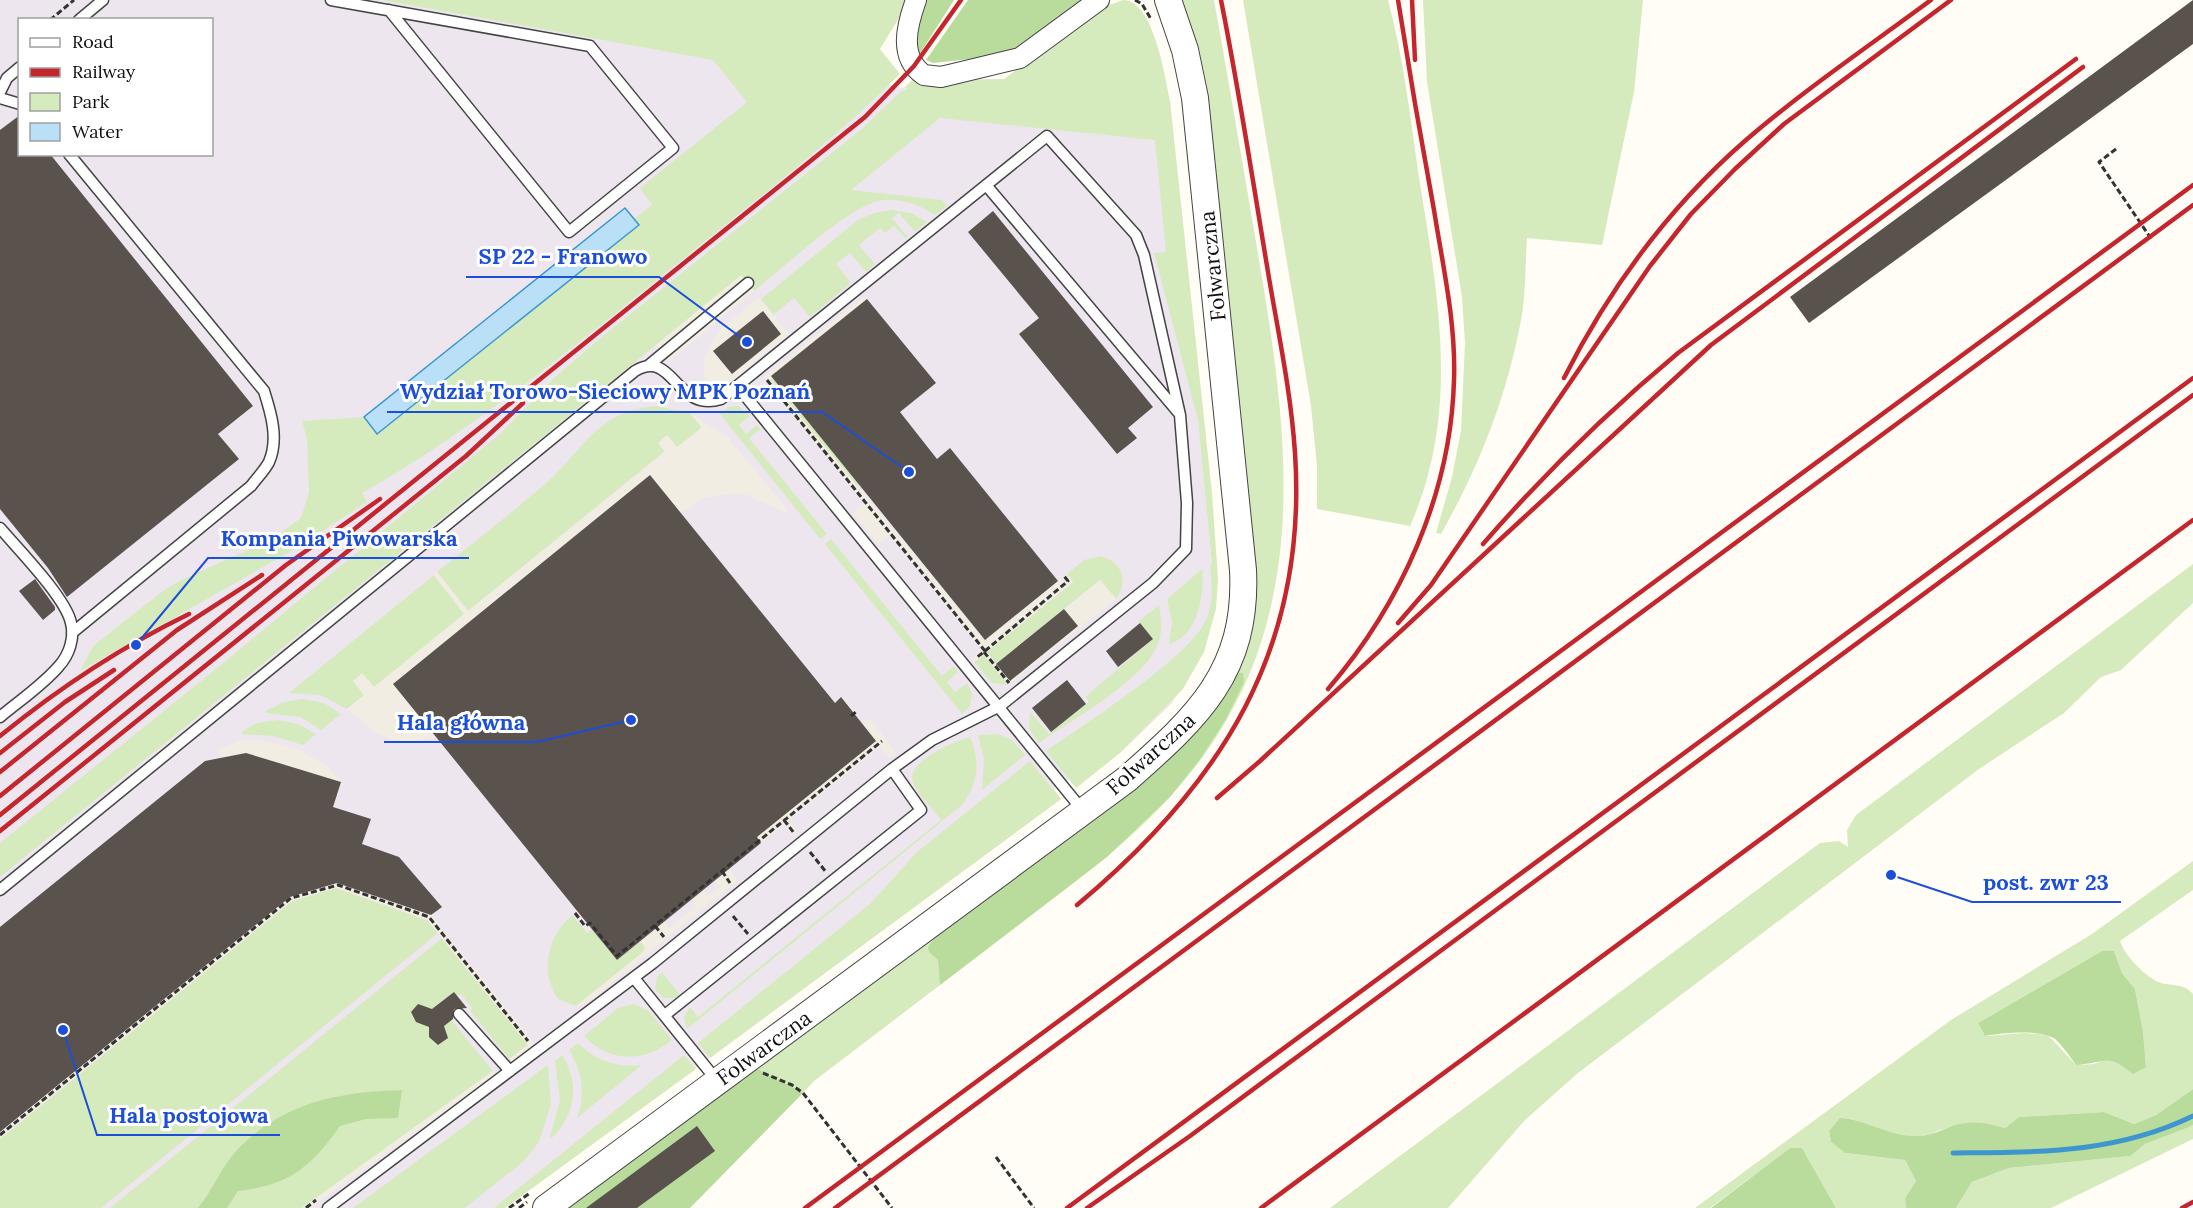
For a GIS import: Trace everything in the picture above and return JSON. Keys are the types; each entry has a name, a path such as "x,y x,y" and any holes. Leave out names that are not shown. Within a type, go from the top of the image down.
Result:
{"street":[{"path":"916,0 907,28 910,58 924,75 941,77 1020,58 1099,0"},
{"name":"Folwarczna","path":"542,1197 718,1082 1084,812 1179,733 1214,690 1230,657 1242,609 1243,570 1200,138 1185,50 1168,0"}],"lane":[{"path":"81,18 103,0"},
{"path":"331,0 389,10 590,46 673,148 569,232 389,10"},
{"path":"0,92 7,78 18,69"},
{"path":"0,98 18,103"},
{"path":"328,1208 634,978 892,769 932,740 999,706 1153,584 1186,549 1187,503 1180,415 1144,255 1136,235 1047,136 721,399 701,401 687,396 663,370 649,365"},
{"path":"71,156 264,391 272,417 273,434 269,462 251,486 72,633"},
{"path":"986,185 1180,415"},
{"path":"0,890 635,371 649,365 748,284"},
{"path":"738,387 1084,812"},
{"path":"0,528 63,605 71,622 72,633 72,644 60,665 0,717"},
{"path":"665,1015 921,810 892,769"},
{"path":"634,978 718,1082"},
{"path":"459,1014 510,1071"}],"path":[{"path":"52,18 74,0"},
{"path":"1135,0 1142,4 1155,27"},
{"path":"2116,149 2099,162 2152,240"},
{"path":"765,377 1010,684"},
{"path":"973,661 1068,581 1064,576"},
{"path":"851,716 857,711"},
{"path":"575,913 585,926 590,922 617,956 882,741"},
{"path":"784,820 796,834"},
{"path":"810,852 828,874"},
{"path":"0,1135 291,898 338,885 429,917 531,1045"},
{"path":"733,915 751,937"},
{"path":"655,926 664,937"},
{"path":"749,1059 766,1075 792,1085 802,1093 892,1208"},
{"path":"996,1157 1034,1208"},
{"path":"509,1208 542,1197"}],"shaded area":[{"path":"0,0 575,0 856,77 951,99 1170,123 1215,594 1211,625 1172,703 1121,752 1076,788 1069,779 1054,789 1061,799 505,1208 0,1208"},
{"path":"741,275 754,291 669,361 656,345"},
{"path":"865,296 867,299 770,380 985,640 1067,574 1073,582 987,652 1010,681 1064,609 1100,580 1116,599 1008,685 984,655 974,662 971,659 982,650 890,536 879,545 853,513 864,503 763,378"},
{"path":"759,297 789,334 725,386 722,382 705,386 704,360 711,343 722,328"},
{"path":"690,413 726,436 787,509 786,512 747,495 733,493 703,498 681,513 650,475 393,684 436,737 413,742 390,739 377,733 347,709 364,695 353,681 362,673 374,687 464,614 434,575 437,572 468,611 665,452 658,443 667,435 677,447 702,428"},
{"path":"866,719 872,721 896,753 890,758 880,747 789,820 798,832 794,835 784,825 761,843 757,837 876,741 861,723"},
{"path":"242,740 263,740 298,749 328,767 341,782 247,753 223,757 217,750"},
{"path":"729,869 738,880 587,1003 576,1006 643,952 645,947 640,941 664,922 669,928 696,906 692,899 704,890 709,895 720,887 715,881"},
{"path":"337,883 431,915 532,1040 532,1048 512,1063 509,1059 528,1045 427,920 336,888 292,901 0,1139 0,1132 290,897"},
{"path":"493,1071 496,1075 310,1208 302,1208"}],"green space":[{"path":"382,0 910,0 880,49 900,74 847,124 763,195 602,324 485,413 404,468 362,493 367,502 295,549 80,671 93,646 163,591 179,581 274,538 301,518 309,492 307,439 302,421 364,417 377,434 638,224 634,219 652,205 640,188 747,102 713,60"},
{"path":"925,0 954,0 919,55 916,30"},
{"path":"968,0 1086,0 1022,48 980,58 933,63 926,60"},
{"path":"1123,0 1133,3 1150,25 1161,58 1170,101 1212,493 1218,579 1216,609 1204,652 1183,689 1121,752 1076,788 1046,751 1134,690 1179,653 1206,620 1211,600 1210,565 1212,565 1198,420 1154,253 1166,252 1155,140 940,118 851,190 942,200 947,206 935,215 908,202 878,201 849,215 754,291 741,276 0,877 0,843 222,664 500,434 554,378 598,340 863,128 900,92 908,89 904,88 914,78 923,80 1004,79 1101,8"},
{"path":"1179,0 1214,0 1257,248 1279,395 1283,467 1282,537 1271,606 1250,673 1216,737 1168,799 1151,817 1078,880 814,1081 803,1093 758,1069 788,1043 793,1043 808,1032 810,1027 1156,768 1182,744 1214,708 1240,663"},
{"path":"1243,0 1388,0 1409,107 1438,306 1441,350 1436,438 1426,482 1410,526 1317,509 1317,466 1311,406"},
{"path":"1423,0 1643,0 1634,92 1602,245 1527,238 1523,310 1508,376 1490,430 1468,483 1441,534 1436,533 1452,477 1461,431 1465,343 1462,297 1427,82"},
{"path":"892,210 911,213 927,222 915,232 899,213 892,218 908,237 906,239 894,226 885,233 880,228 859,245 875,264 866,272 850,253 836,264 851,283 810,317 794,298 773,315 761,299 858,220 874,213"},
{"path":"771,376 860,485 857,487 770,379"},
{"path":"657,406 690,413 702,427 677,448 667,436 658,443 665,451 468,611 437,572 544,485 605,424 636,409"},
{"path":"738,406 750,416 739,425 746,434 757,425 761,429 749,438 827,534 820,539 720,414 728,407"},
{"path":"831,539 942,676 954,666 958,672 947,682 955,692 967,683 972,694 970,706 962,714 825,544"},
{"path":"1101,556 1114,563 1121,573 1122,586 1116,599 1100,580 996,664 987,652 1073,582 1067,574 1084,560"},
{"path":"2193,564 2193,603 2121,670 2101,677 2064,713 1979,769 1578,1073 1525,1120 1448,1208 1330,1208 1820,843 1839,841 1848,847 1847,830 1856,815"},
{"path":"1202,569 1201,601 1198,612 1187,633 1179,640 1169,644 1172,622 1167,599"},
{"path":"434,575 465,614 374,687 362,674 353,681 364,695 347,709 320,695 289,693"},
{"path":"1159,605 1161,634 1147,662 1120,688 1039,743 1029,729 1030,712 1049,734 1089,702 1085,697 1153,639 1138,622"},
{"path":"984,655 1008,685 992,683 974,662"},
{"path":"1239,673 1243,673 1244,682 1226,719 1201,758 1170,797 1107,857 940,985 938,960 929,952 928,947 938,933 1156,768 1198,730"},
{"path":"303,699 324,703 341,714 321,730 300,717 266,713 267,710 284,702"},
{"path":"278,720 298,724 316,734 303,745 273,736 242,734 241,732 257,723"},
{"path":"999,734 1012,740 1025,755 982,790 984,760 978,735"},
{"path":"970,737 977,764 972,789 962,805 687,1029 684,1017 690,1007 698,1017 941,820 915,788 912,775 916,767 932,754"},
{"path":"1030,761 1061,799 710,1058 698,1043 871,903 917,852"},
{"path":"2193,861 2193,890 2120,941 2131,959 2147,975 2158,982 2181,986 2193,994 2193,1089 2156,1115 2134,1124 2104,1112 2019,1117 2005,1128 1966,1125 1917,1136 1897,1134 1860,1121 1841,1118 1829,1131 1831,1142 1845,1153 1905,1160 1916,1181 1905,1198 1906,1208 1836,1208 1802,1148 1790,1148 1710,1208 1695,1208 1951,1020 2092,934","holes":["2102,951 2114,951 2122,973 2135,989 2143,1031 2146,1067 2106,1059 2094,1064 2076,1065 2048,1035 2025,1033 1985,1036 1978,1023"]},
{"path":"336,888 427,920 438,933 101,1208 0,1208 0,1139 292,901"},
{"path":"572,915 587,933 592,929 617,960 640,941 645,947 643,952 576,1006 558,999 552,988 548,966 552,943 564,923"},
{"path":"442,938 528,1045 509,1059 470,1011 472,1008 461,994 457,996 454,992 438,1004 493,1071 302,1208 110,1208"},
{"path":"2102,951 2114,951 2122,973 2135,989 2143,1031 2146,1067 2133,1074 2117,1063 2106,1060 2076,1065 2055,1039 2041,1034 2011,1033 1985,1036 1978,1023"},
{"path":"662,972 680,995 675,998 663,998 655,989 657,977"},
{"path":"634,1004 649,1011 672,1040 650,1053 627,1057 605,1051 584,1036 618,1008"},
{"path":"578,1043 607,1062 642,1065 577,1118 582,1091 580,1075 569,1050"},
{"path":"562,1055 571,1077 573,1098 566,1119 552,1138 550,1137 560,1100 555,1061"},
{"path":"684,1055 696,1069 505,1208 494,1208"},
{"path":"548,1065 551,1104 539,1142 523,1162 465,1208 353,1208"},
{"path":"758,1069 803,1093 690,1208 564,1208 745,1075"},
{"path":"2193,1089 2193,1125 2145,1144 2130,1156 2009,1168 1972,1182 1956,1208 1906,1208 1905,1198 1916,1181 1905,1160 1845,1153 1831,1142 1829,1131 1840,1118 1860,1121 1907,1136 1930,1134 1967,1123 1982,1123 2005,1128 2019,1117 2104,1112 2134,1124 2156,1115"},
{"path":"402,1090 398,1118 366,1119 340,1126 319,1153 298,1172 272,1184 238,1191 227,1208 198,1208 237,1150 273,1121 293,1110 334,1097"},
{"path":"2193,1125 2193,1139 2051,1208 1956,1208 1972,1182 2009,1168 2129,1156 2145,1144"},
{"path":"1790,1148 1802,1148 1836,1208 1711,1208"}],"water":[{"path":"625,208 639,225 377,434 364,417"}],"building":[{"path":"2193,0 2193,44 1809,323 1790,297"},
{"path":"18,116 18,156 52,156 253,406 218,434 239,459 67,597 48,568 0,509 0,130"},
{"path":"993,211 1153,407 1128,428 1137,438 1117,454 1019,334 1039,318 968,232"},
{"path":"867,299 936,383 900,412 937,459 950,448 1058,581 985,640 771,376"},
{"path":"763,311 781,334 732,374 713,351"},
{"path":"650,475 835,703 841,697 876,741 757,837 761,843 617,960 393,684"},
{"path":"35,579 55,607 55,610 43,620 19,591"},
{"path":"1064,609 1078,626 1010,681 996,664"},
{"path":"1140,623 1153,639 1118,667 1106,651"},
{"path":"1067,680 1086,704 1051,732 1032,708"},
{"path":"246,753 341,782 333,807 371,819 362,844 399,857 442,907 431,915 337,883 290,897 0,1132 0,927 205,761"},
{"path":"454,992 467,1008 454,1009 453,1019 444,1026 448,1038 438,1045 429,1037 429,1027 416,1022 411,1012 418,1004 432,1009"},
{"path":"697,1126 715,1151 637,1208 586,1208"}],"waterway":[{"path":"1953,1153 2045,1151 2105,1144 2134,1138 2193,1116"}],"railway":[{"path":"0,815 865,117 914,66 961,0"},
{"path":"1077,905 1129,859 1174,811 1213,760 1245,707 1270,650 1287,589 1295,523 1293,430 1284,362 1221,0"},
{"path":"1328,689 1378,621 1399,584 1432,505 1451,423 1454,380 1451,316 1398,0"},
{"path":"1412,0 1415,60"},
{"path":"1564,378 1601,313 1643,250 1718,166 1746,140 1814,86 1931,0"},
{"path":"1398,623 1431,585 1650,266 1691,214 1784,124 1951,0"},
{"path":"1483,544 1576,445 1678,353 2076,59"},
{"path":"1217,798 1711,345 2083,67"},
{"path":"805,1208 2193,185"},
{"path":"835,1208 2193,205"},
{"path":"1067,1208 2193,378"},
{"path":"1087,1208 1190,1136 2193,395"},
{"path":"0,831 466,456 523,403"},
{"path":"0,796 286,565 380,499"},
{"path":"1261,1208 2193,520"},
{"path":"0,772 177,630 262,575"},
{"path":"0,736 91,669 189,614"},
{"path":"0,753 65,702 114,670"},
{"path":"2182,1208 2193,1202"}],"place":[{"name":"SP 22 - Franowo","path":"747,342"},
{"name":"Wydział Torowo-Sieciowy MPK Poznań","path":"909,472"},
{"name":"Kompania Piwowarska","path":"136,645"},
{"name":"Hala główna","path":"631,720"},
{"name":"post. zwr 23","path":"1891,875"},
{"name":"Hala postojowa","path":"63,1030"}]}
